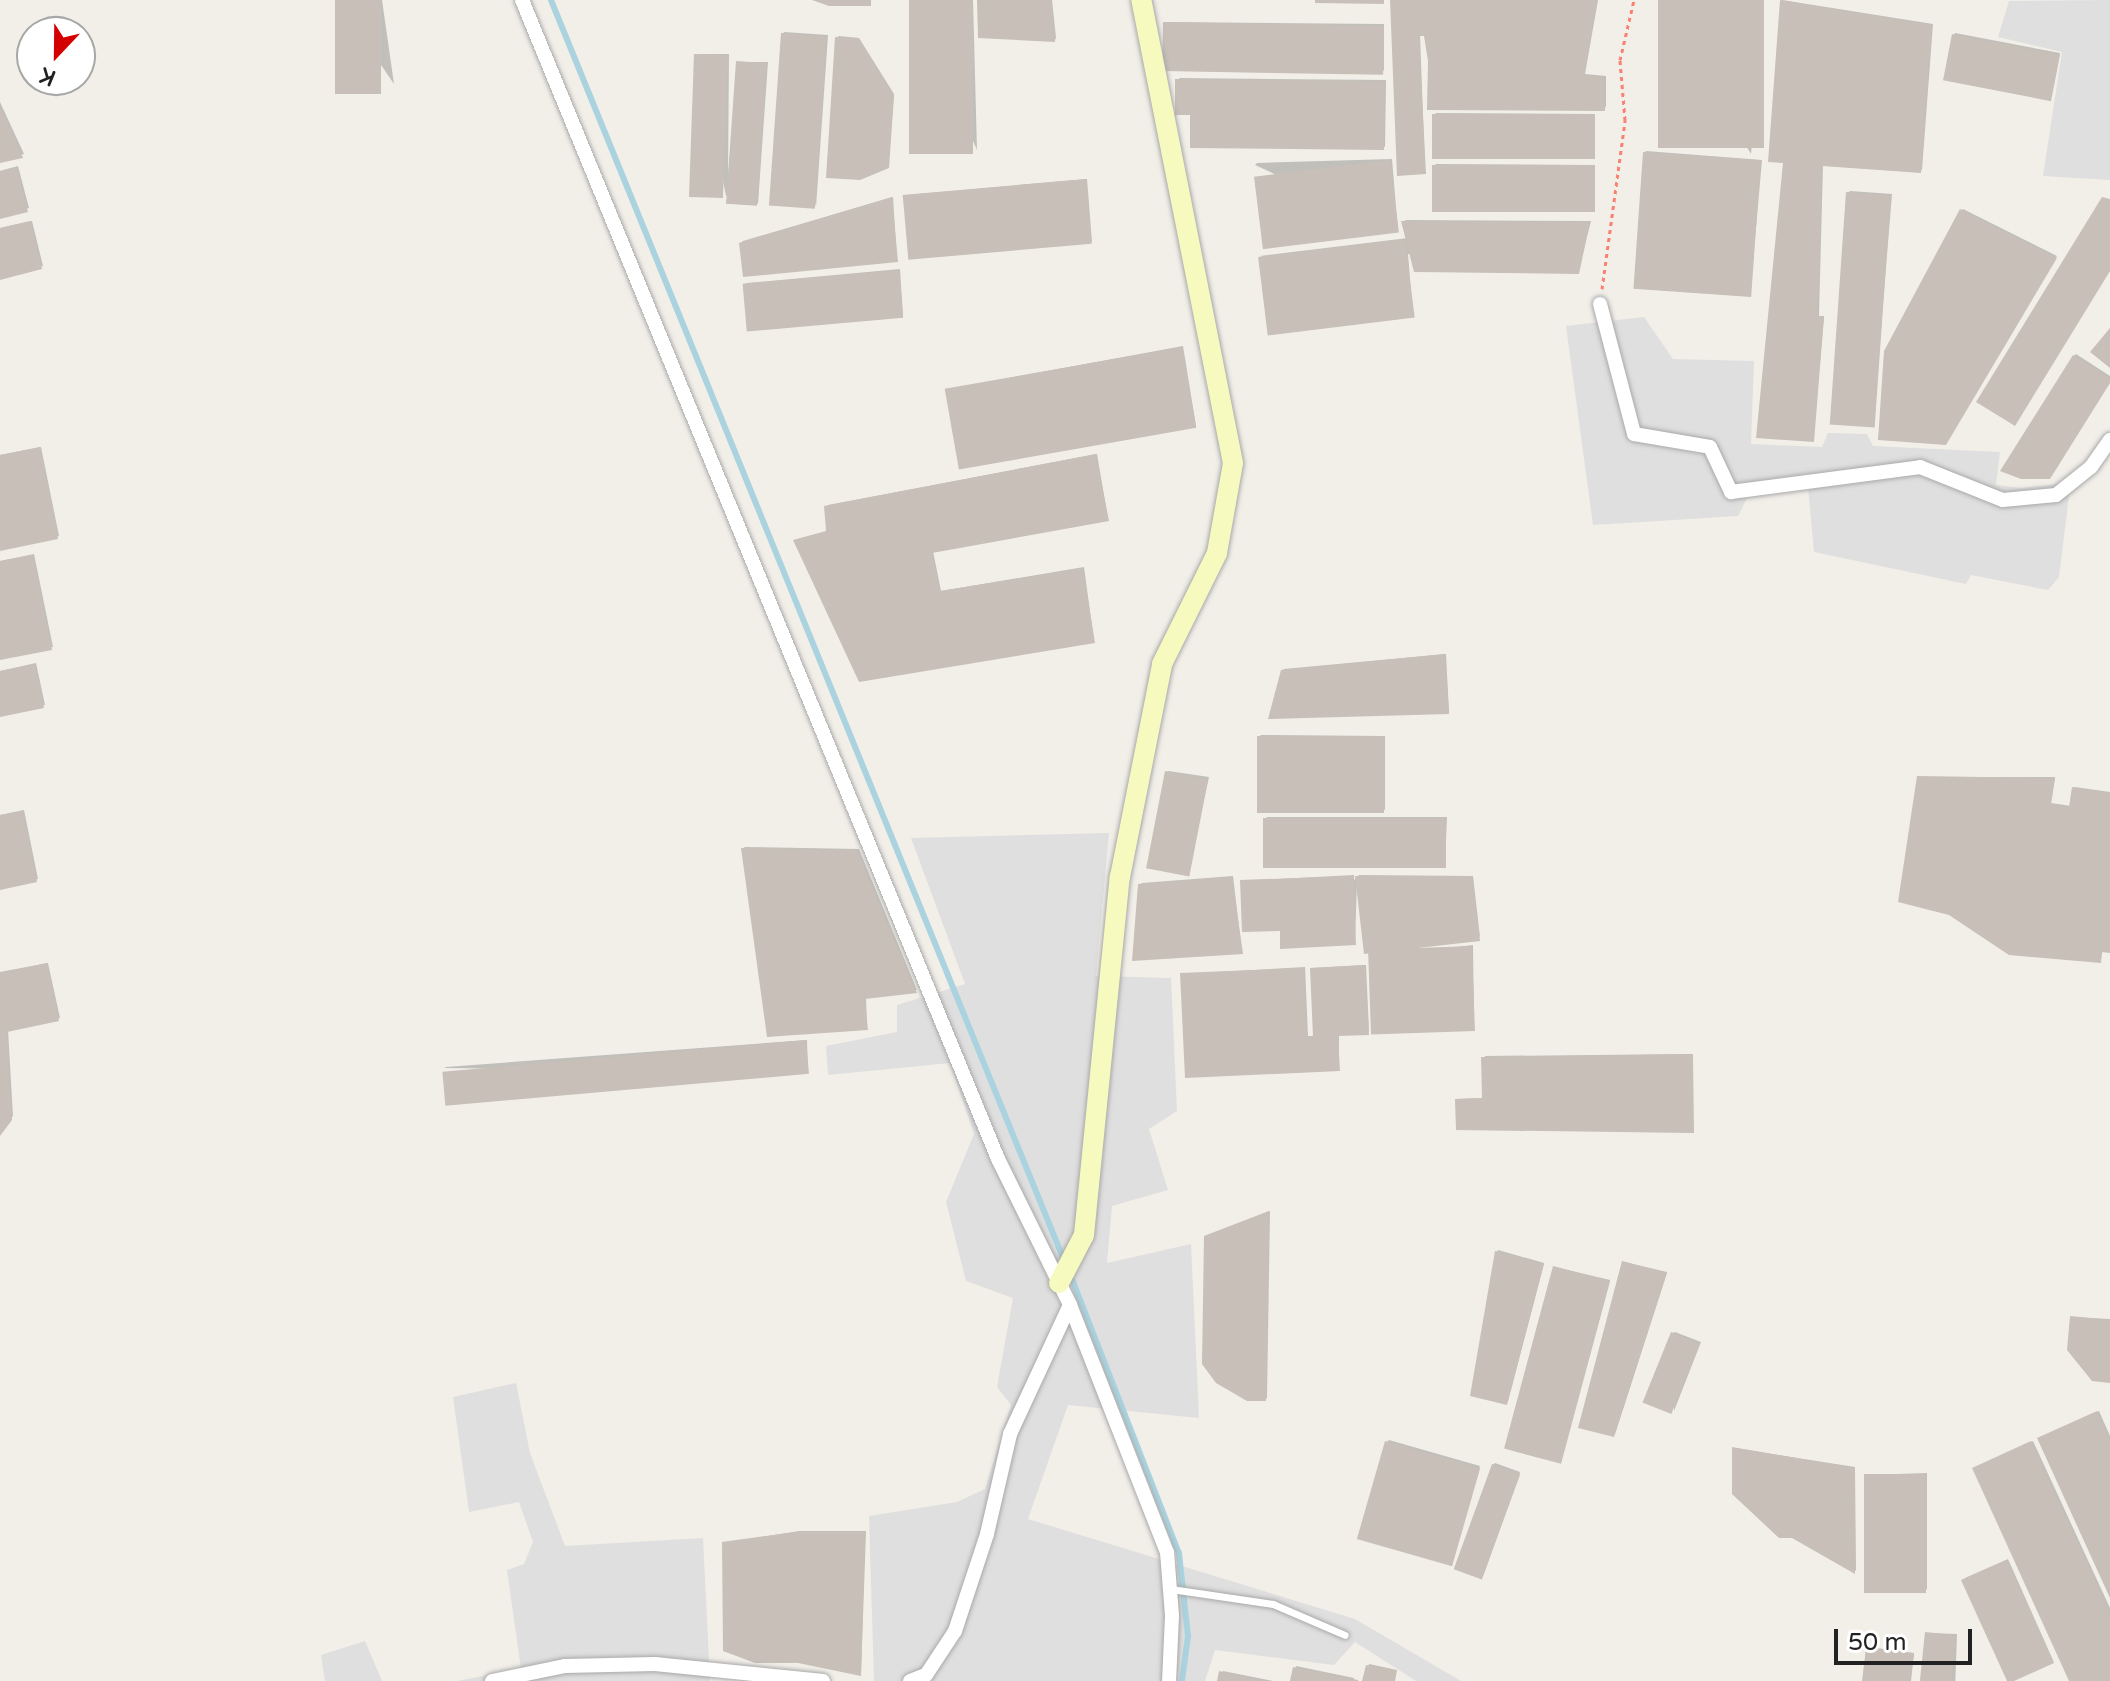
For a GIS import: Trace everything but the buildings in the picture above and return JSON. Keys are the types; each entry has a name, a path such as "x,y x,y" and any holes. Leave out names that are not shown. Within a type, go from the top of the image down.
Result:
{"street":[{"path":"522,0 998,1159 1070,1305 1167,1552 1174,1589 1169,1681"},
{"path":"1059,1283 1084,1235 1120,877 1162,664 1217,553 1233,463 1141,0"},
{"path":"1600,304 1634,434 1710,447 1731,492 1920,467 2003,500 2056,495 2091,467 2110,440"},
{"path":"910,1681 926,1678 955,1631 987,1534 1010,1434 1070,1305"},
{"path":"492,1681 565,1666 655,1664 823,1681"}],"lane":[{"path":"1174,1589 1273,1604 1345,1635"}],"path":[{"path":"1600,304 1625,120 1620,60 1634,0"}],"shaded area":[{"path":"2110,0 2110,180 2043,176 2062,52 1998,37 2009,1"},
{"path":"1644,317 1673,359 1754,361 1751,444 1822,447 1828,433 1867,434 1873,446 2000,452 1996,485 2021,488 2059,484 2072,472 2059,577 2048,590 1971,575 1966,584 1814,552 1808,487 1750,492 1738,516 1593,525 1566,326"},
{"path":"1109,833 1096,976 1171,978 1177,1111 1149,1129 1168,1190 1112,1206 1107,1263 1191,1244 1199,1418 1068,1405 1028,1519 1355,1619 1461,1681 1416,1681 1355,1642 1334,1665 1215,1650 1205,1681 874,1681 869,1516 957,1502 985,1489 1011,1405 997,1387 1013,1298 966,1281 946,1202 974,1134 950,1063 828,1075 826,1046 897,1032 897,1005 965,984 911,838"},
{"path":"516,1383 530,1453 565,1546 703,1538 710,1681 457,1681 521,1669 507,1570 524,1564 533,1542 519,1502 469,1512 453,1397"},
{"path":"365,1641 382,1681 325,1681 321,1655"}],"waterway":[{"path":"551,0 1064,1260"},
{"path":"1070,1274 1179,1553 1188,1636 1182,1681"}]}
